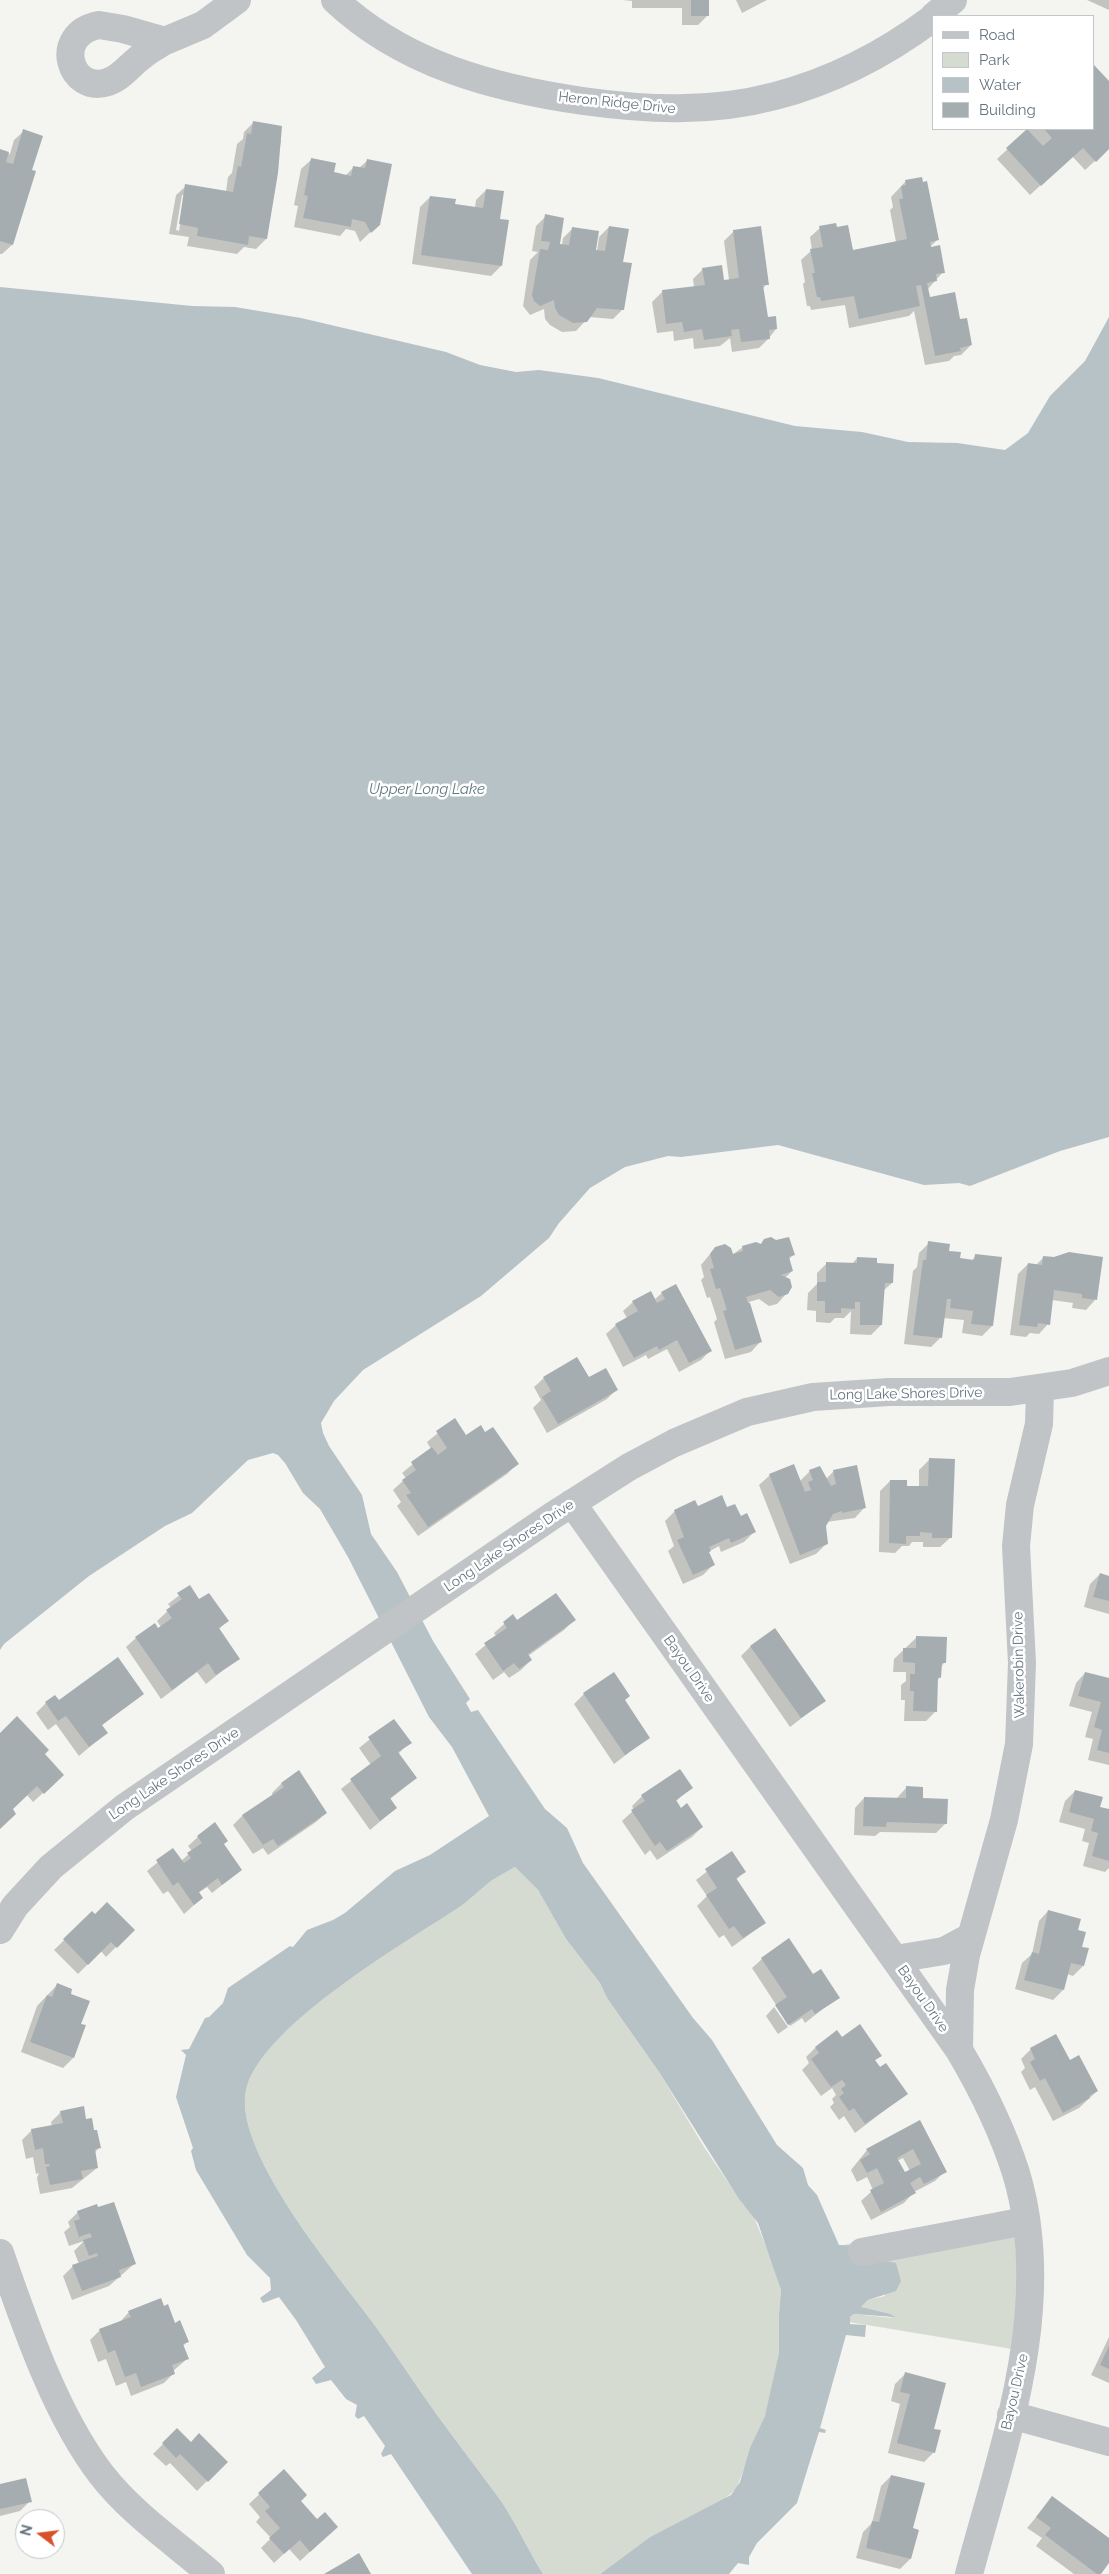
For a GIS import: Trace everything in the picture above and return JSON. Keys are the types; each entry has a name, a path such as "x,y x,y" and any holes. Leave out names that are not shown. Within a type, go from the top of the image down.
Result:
{"street":[{"path":"165,41 203,25 237,0"},
{"name":"Heron Ridge Drive","path":"334,0 392,42 468,77 538,95 652,109 683,110 750,102 796,90 862,64 901,41 932,18"},
{"name":"Heron Ridge Drive","path":"936,15 953,0"},
{"name":"Long Lake Shores Drive","path":"0,1930 31,1887 79,1842 125,1807 572,1503 629,1467 674,1443 714,1424 775,1404 813,1397 846,1393 1010,1392 1040,1389 1109,1371"},
{"name":"Wakerobin Drive","path":"959,2050 960,1990 970,1937 1004,1820 1020,1744 1022,1663 1016,1584 1016,1546 1020,1505 1039,1424 1040,1389"},
{"name":"Bayou Drive","path":"572,1503 959,2050 986,2095 1005,2140 1016,2174 1026,2221 1029,2259 1025,2346 1011,2415 969,2574"},
{"path":"895,1959 944,1951 970,1937"},
{"path":"862,2252 1026,2221"},
{"path":"0,2253 57,2396 72,2429 94,2463 121,2496 211,2574"},
{"path":"1011,2415 1109,2442"}],"green space":[{"path":"515,1867 538,1890 566,1939 600,1983 607,1998 659,2072 704,2147 743,2204 753,2215 771,2258 781,2290 779,2353 769,2406 736,2489 723,2500 650,2537 600,2574 543,2574 501,2501 291,2211 270,2176 254,2143 246,2112 247,2086 260,2062 281,2037 308,2011 372,1964 467,1902 491,1881"},
{"path":"1012,2209 1017,2279 1015,2331 1012,2349 849,2322 850,2317 854,2314 893,2318 861,2307 868,2300 885,2296 880,2260 861,2246 839,2246"}],"water":[{"name":"Upper Long Lake","path":"0,287 192,306 235,307 301,318 446,352 480,365 516,372 539,370 598,378 795,426 862,432 908,442 957,443 1005,450 1028,433 1050,396 1085,361 1109,317 1109,1137 1060,1151 970,1186 959,1183 924,1185 778,1145 681,1157 668,1156 625,1167 590,1188 559,1223 549,1238 481,1296 363,1370 334,1401 321,1423 329,1446 362,1495 371,1534 397,1572 433,1641 470,1699 466,1703 471,1712 478,1710 545,1809 567,1828 583,1863 693,2018 712,2040 777,2145 803,2168 808,2185 817,2195 839,2245 861,2246 880,2260 896,2263 901,2281 896,2291 868,2300 861,2307 895,2317 854,2314 850,2317 850,2324 866,2325 865,2337 846,2335 820,2428 826,2430 825,2433 819,2432 797,2503 757,2543 749,2557 749,2565 738,2563 729,2574 600,2574 650,2537 731,2495 740,2482 750,2448 765,2416 779,2353 781,2290 758,2223 739,2199 659,2072 607,1998 600,1983 566,1939 538,1890 515,1867 491,1881 467,1902 372,1964 308,2011 281,2037 260,2062 247,2086 246,2112 254,2143 270,2176 291,2211 501,2501 543,2574 472,2574 391,2454 383,2457 381,2454 385,2446 364,2416 358,2419 355,2416 357,2405 346,2399 331,2380 316,2384 312,2378 325,2367 296,2320 279,2297 263,2303 260,2298 271,2290 270,2278 247,2255 196,2170 191,2151 193,2148 176,2097 186,2055 181,2050 189,2049 205,2018 209,2017 223,2003 228,1988 290,1946 293,1947 307,1930 345,1913 395,1871 430,1855 489,1816 452,1747 429,1717 348,1557 320,1509 303,1493 285,1463 278,1455 273,1453 248,1460 192,1513 165,1526 89,1576 4,1644 0,1650"}],"building":[{"path":"691,0 709,0 709,16 691,16"},
{"path":"1094,65 1109,81 1109,149 1096,162 1083,148 1041,186 1006,148 1026,130 1043,146 1052,138 1045,130 1094,130"},
{"path":"253,121 282,126 278,173 267,239 249,236 248,245 197,236 198,228 179,224 185,184 233,192 238,166 241,167 247,133 251,134"},
{"path":"23,129 43,136 32,170 36,171 13,245 0,241 0,149 9,152 6,162 13,164"},
{"path":"311,158 336,163 334,172 351,176 353,166 365,168 367,159 392,164 380,225 371,233 365,222 352,219 351,227 303,218 308,196 304,195"},
{"path":"922,177 923,182 927,181 939,240 930,242 931,247 940,245 945,273 936,274 937,281 927,283 930,297 955,292 960,319 967,318 972,345 960,348 961,351 935,356 921,285 916,286 920,306 859,319 854,296 821,301 820,297 817,297 810,249 823,247 819,226 836,223 837,227 848,225 853,250 907,239 899,199 903,199 901,186 906,185 905,180"},
{"path":"486,189 504,191 500,219 509,220 502,266 421,255 430,196 456,199 455,204 483,208"},
{"path":"545,214 564,218 560,244 569,245 572,227 599,231 596,250 605,251 609,226 629,229 623,262 632,263 624,310 597,308 587,322 573,323 559,315 555,308 554,300 540,306 534,301 532,295 540,249 548,250 550,242 541,241"},
{"path":"761,226 769,285 763,285 768,317 776,316 777,329 769,330 770,339 741,342 739,329 731,330 732,336 704,340 702,329 684,332 682,322 666,324 662,290 705,285 702,268 722,265 724,280 739,278 733,230"},
{"path":"771,1237 776,1240 789,1237 795,1255 789,1257 793,1271 781,1275 790,1279 792,1287 788,1294 779,1297 770,1290 746,1297 748,1303 750,1303 762,1342 735,1350 723,1311 727,1310 720,1288 716,1289 710,1269 714,1268 710,1254 715,1247 725,1244 731,1248 733,1254 743,1251 742,1246 756,1242 761,1244 764,1239"},
{"path":"928,1241 950,1244 949,1251 961,1252 960,1258 974,1260 975,1254 1002,1257 993,1326 971,1324 973,1311 950,1308 951,1299 947,1299 942,1338 913,1335 923,1260 926,1260"},
{"path":"1069,1252 1103,1257 1097,1300 1082,1298 1082,1294 1054,1290 1050,1325 1038,1323 1037,1327 1019,1325 1028,1263 1042,1265 1043,1256 1054,1257"},
{"path":"857,1257 877,1258 877,1263 894,1264 893,1283 885,1283 882,1325 860,1325 860,1302 855,1302 855,1309 841,1308 841,1313 825,1313 825,1301 817,1301 817,1282 826,1282 826,1262 857,1263"},
{"path":"676,1284 712,1351 689,1363 677,1340 659,1350 657,1346 634,1358 615,1324 638,1311 632,1301 651,1291 657,1303 665,1299 661,1292"},
{"path":"577,1357 589,1377 606,1368 618,1390 558,1424 542,1397 551,1391 543,1377"},
{"path":"455,1418 466,1435 481,1425 485,1432 493,1427 519,1464 428,1527 406,1495 411,1493 402,1480 416,1470 411,1462 432,1447 438,1455 447,1448 436,1431"},
{"path":"929,1458 955,1459 952,1538 932,1538 932,1533 920,1532 920,1536 906,1536 906,1544 889,1543 890,1480 907,1480 907,1486 928,1486"},
{"path":"794,1464 805,1492 811,1490 808,1482 813,1480 809,1470 820,1466 831,1486 836,1484 833,1470 857,1465 866,1508 833,1514 826,1526 828,1544 800,1555 769,1474"},
{"path":"722,1495 727,1507 735,1504 741,1516 747,1513 756,1532 731,1543 729,1538 709,1547 711,1551 709,1552 715,1565 693,1575 677,1540 684,1537 674,1510 695,1500 698,1506"},
{"path":"1100,1573 1109,1576 1109,1601 1093,1597"},
{"path":"190,1585 199,1599 209,1593 229,1621 219,1628 240,1659 216,1675 208,1663 172,1690 135,1637 155,1623 158,1628 172,1618 166,1610 182,1599 177,1593"},
{"path":"556,1593 576,1620 528,1654 532,1660 519,1669 514,1663 503,1671 484,1643 507,1628 503,1622 513,1614 517,1620"},
{"path":"775,1628 826,1701 801,1718 750,1646"},
{"path":"916,1636 947,1637 946,1663 942,1663 941,1678 938,1677 937,1712 913,1711 914,1691 910,1691 910,1674 915,1674 915,1663 903,1662 903,1648 916,1648"},
{"path":"118,1657 144,1694 102,1725 108,1733 89,1747 66,1716 58,1721 45,1702 55,1695 59,1700"},
{"path":"614,1672 630,1696 625,1700 650,1738 625,1755 583,1693"},
{"path":"1085,1672 1109,1678 1109,1753 1097,1750 1102,1730 1094,1727 1101,1702 1078,1696"},
{"path":"17,1716 49,1750 45,1754 64,1775 44,1794 37,1786 13,1809 16,1814 0,1829 0,1733"},
{"path":"394,1719 412,1743 398,1752 417,1778 390,1798 397,1808 380,1821 350,1779 381,1756 368,1737"},
{"path":"680,1769 693,1788 676,1800 681,1808 687,1803 703,1827 667,1851 660,1842 655,1846 631,1810 645,1801 641,1795"},
{"path":"299,1770 327,1813 278,1846 273,1839 263,1845 242,1815 284,1787 281,1783"},
{"path":"906,1786 923,1787 923,1798 948,1799 947,1824 887,1822 886,1827 863,1826 864,1797 906,1798"},
{"path":"1075,1790 1103,1797 1100,1807 1109,1809 1109,1861 1092,1856 1098,1833 1091,1831 1094,1819 1069,1812"},
{"path":"215,1822 228,1841 224,1844 242,1870 222,1885 218,1878 199,1892 203,1898 194,1905 178,1882 173,1886 156,1860 173,1848 184,1863 191,1858 187,1853 202,1843 197,1836"},
{"path":"732,1851 746,1872 736,1878 766,1923 743,1938 734,1926 729,1929 706,1895 717,1888 705,1869"},
{"path":"107,1902 135,1930 117,1948 111,1942 88,1965 63,1939 92,1911 95,1914"},
{"path":"1048,1910 1081,1919 1078,1930 1086,1932 1082,1947 1089,1948 1084,1966 1071,1963 1064,1990 1024,1980 1032,1952 1039,1954"},
{"path":"789,1938 813,1974 821,1969 840,1998 815,2014 812,2009 788,2025 775,2005 787,1997 761,1958"},
{"path":"57,1983 72,1989 71,1994 90,2001 81,2024 86,2025 74,2058 30,2042 47,1995 52,1997"},
{"path":"860,2024 882,2056 875,2060 880,2067 886,2063 908,2094 865,2124 854,2108 849,2111 839,2097 844,2093 841,2089 846,2085 842,2080 831,2087 811,2059 819,2053 815,2047 837,2030 842,2037"},
{"path":"1056,2034 1070,2060 1079,2055 1098,2091 1089,2096 1090,2098 1063,2113 1045,2078 1040,2081 1030,2062 1035,2059 1030,2048"},
{"path":"84,2106 86,2119 92,2118 94,2130 97,2130 101,2148 95,2149 98,2168 81,2171 83,2179 50,2185 46,2167 50,2166 45,2164 43,2148 35,2150 31,2129 63,2123 60,2111"},
{"path":"920,2120 947,2172 924,2184 920,2177 910,2183 916,2193 881,2212 870,2190 884,2183 877,2168 867,2173 860,2160 870,2154 866,2149","holes":["913,2149 921,2164 905,2172 897,2158"]},
{"path":"114,2202 136,2264 119,2270 121,2277 82,2291 72,2265 98,2256 97,2253 89,2256 83,2240 92,2237 90,2233 79,2237 74,2221 80,2219 77,2211 97,2204 98,2207"},
{"path":"161,2298 164,2306 168,2304 175,2323 180,2320 189,2342 183,2344 189,2359 172,2365 175,2374 141,2387 136,2373 125,2377 115,2350 108,2353 99,2329 131,2317 128,2311"},
{"path":"1109,2346 1109,2369 1100,2365"},
{"path":"905,2372 946,2383 934,2429 941,2430 935,2453 897,2443 910,2394 900,2392"},
{"path":"177,2428 191,2442 199,2433 228,2462 208,2482 180,2454 176,2458 162,2443"},
{"path":"284,2469 307,2495 301,2501 317,2519 325,2512 338,2527 310,2552 300,2540 284,2554 269,2538 280,2528 265,2511 270,2507 258,2493"},
{"path":"891,2475 925,2483 913,2528 919,2530 911,2559 866,2548 872,2521 879,2522"},
{"path":"26,2478 32,2502 0,2509 0,2484"},
{"path":"1052,2496 1109,2538 1109,2563 1101,2574 1097,2574 1045,2535 1051,2528 1036,2517"},
{"path":"359,2553 371,2574 324,2574 343,2563"}]}
